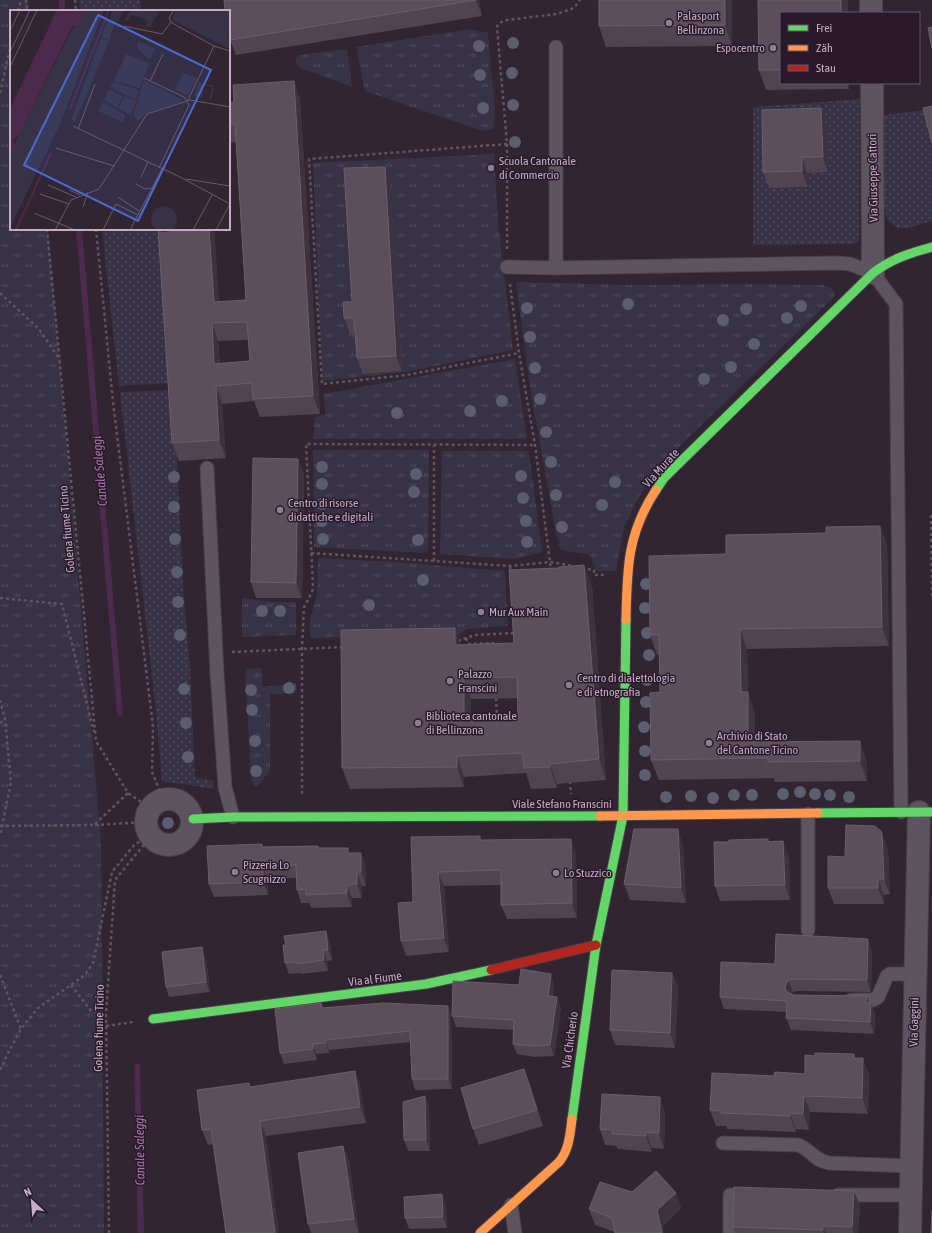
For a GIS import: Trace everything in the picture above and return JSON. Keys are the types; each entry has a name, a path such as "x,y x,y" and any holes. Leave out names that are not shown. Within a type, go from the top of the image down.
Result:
{"street":[{"path":"871,0 871,12"},
{"name":"Via Giuseppe Cattori","path":"872,84 873,273"},
{"name":"Via Murate","path":"623,816 627,574 632,542 640,518 650,498 664,478 873,273 886,263 896,258 932,247"},
{"path":"170,798 181,802 189,811 193,819 189,833 185,839 171,845 156,842 152,816 170,798"},
{"name":"Viale Stefano Franscini","path":"193,819 233,817 623,816 917,812"},
{"name":"Via Gaggini","path":"910,1232 917,812"},
{"name":"Via Chicherio","path":"480,1233 559,1162 566,1152 572,1123 577,1070 596,945 623,816"},
{"name":"Via al Fiume","path":"153,1019 426,984 596,945"}],"lane":[{"path":"556,47 556,268"},
{"path":"507,267 556,268 837,263 850,264 873,273 896,304 917,812"},
{"path":"207,468 216,653 225,787 233,817"},
{"path":"808,814 808,930"},
{"path":"835,1000 873,1000 878,998 887,976 890,974 915,974"},
{"path":"723,1143 798,1145 804,1147 817,1159 829,1163 911,1166"},
{"path":"730,1233 730,1196 762,1195"},
{"path":"824,1195 910,1195"},
{"path":"511,1205 515,1233"}],"path":[{"path":"18,10 21,0"},
{"path":"26,0 27,10"},
{"path":"75,0 76,10"},
{"path":"552,578 535,445 507,267 508,144 497,27 499,23 507,20 557,14 574,8 580,0"},
{"path":"0,93 10,48"},
{"path":"508,144 309,159 322,384 406,375 520,353"},
{"name":"Golena fiume Ticino","path":"48,230 96,741 128,793 152,816 115,880 106,1013 109,1233"},
{"path":"0,1070 22,1029 38,1008 85,975 93,963 112,872 136,844 152,816 153,726 113,402 96,230"},
{"path":"0,293 39,329 60,360"},
{"path":"302,817 302,649 304,607 313,588 306,444 535,445"},
{"path":"434,444 434,561"},
{"path":"931,515 932,596"},
{"path":"311,553 510,566 551,562 594,570 594,575"},
{"path":"510,566 511,573"},
{"path":"0,598 62,604 96,741"},
{"path":"456,642 475,634 514,633 514,626"},
{"path":"466,638 468,644 493,643 494,650"},
{"path":"216,653 348,647"},
{"path":"496,698 498,725"},
{"path":"0,700 5,719 11,782 0,836"},
{"path":"0,723 5,719"},
{"path":"491,719 504,719"},
{"path":"570,780 574,816"},
{"path":"95,825 128,793"},
{"path":"0,826 95,825 152,816"},
{"path":"0,975 22,1029"},
{"path":"71,986 91,1011 106,1013"},
{"path":"106,1026 153,1019"}],"green space":[{"path":"0,0 28,0 29,10 10,10 10,230 48,230 101,841 104,1233 0,1233"},
{"path":"79,0 140,0 141,10 80,10"},
{"path":"470,29 488,33 495,109 493,129 483,131 365,91 356,47"},
{"path":"347,49 352,87 298,67 295,61 299,55"},
{"path":"860,99 859,241 853,244 753,245 753,107"},
{"path":"932,109 932,119 926,120 932,144 932,221 908,228 898,228 887,220 884,207 884,115"},
{"path":"494,154 498,220 513,350 407,372 322,381 313,163"},
{"path":"102,230 164,230 174,383 119,386"},
{"path":"516,282 630,285 823,285 830,287 834,291 835,296 680,446 647,483 624,528 616,571 598,571 594,566 590,555 561,550 556,534 530,387"},
{"path":"515,359 527,439 313,439 315,417 326,414 323,394"},
{"path":"172,390 183,584 190,668 195,778 213,780 214,789 162,781 156,711 120,392"},
{"path":"313,450 429,450 428,550 423,553 314,547"},
{"path":"442,451 529,451 542,552 514,559 440,554"},
{"path":"318,558 393,562 505,571 508,626 467,629 458,635 310,638 310,619 317,595"},
{"path":"242,598 276,602 296,602 296,635 242,637"},
{"path":"262,668 262,687 296,683 297,693 270,694 270,771 257,787 254,786 251,776 245,669"}],"building":[{"path":"224,0 476,0 230,40 230,10 225,10"},
{"path":"599,0 725,0 725,25 599,26"},
{"name":"Espocentro","path":"758,0 841,0 841,12 780,12 780,70 759,70"},
{"path":"932,27 932,48 928,28"},
{"path":"294,81 313,396 253,399 252,383 216,386 219,440 172,443 158,230 209,230 214,302 246,300 235,124 230,124 230,103 234,102 233,85","holes":["247,322 250,361 214,364 212,323"]},
{"path":"932,106 932,143 923,108"},
{"path":"821,108 823,157 802,157 802,171 763,172 762,110"},
{"path":"385,167 396,356 357,358 354,318 344,318 343,302 352,302 344,168"},
{"path":"253,458 298,459 296,583 251,582"},
{"path":"880,526 882,627 740,629 741,692 748,692 748,742 860,741 860,761 768,762 768,758 651,760 650,693 660,692 659,635 650,635 649,556 726,554 726,535 826,533 826,527"},
{"name":"Palazzo Franscini","path":"584,565 599,759 550,764 550,767 524,768 522,753 457,756 457,767 342,768 341,630 455,628 455,645 514,643 509,570","holes":["517,677 518,717 464,718 464,678"]},
{"path":"846,825 875,826 881,831 884,879 878,879 878,888 828,888 828,856 845,857"},
{"path":"634,829 678,829 681,888 624,884"},
{"path":"480,836 480,840 571,839 572,903 501,905 501,870 438,872 444,938 401,941 398,903 413,902 411,837"},
{"path":"768,839 768,842 783,841 785,885 715,886 714,842"},
{"path":"262,844 262,847 318,846 318,848 348,848 348,853 361,853 361,872 357,872 357,884 347,885 347,893 306,895 306,889 297,890 296,865 263,866 263,882 209,884 207,846"},
{"path":"326,931 328,950 323,950 324,960 297,964 297,962 285,963 283,945 286,945 284,936"},
{"path":"776,934 868,939 867,980 793,979 788,980 785,987 786,991 793,995 867,996 866,1003 871,1003 870,1022 786,1018 787,1001 720,997 721,962 775,964"},
{"path":"202,947 206,982 166,987 162,952"},
{"path":"521,969 551,974 548,996 557,997 550,1045 531,1046 513,1044 514,1020 452,1016 453,981 519,985"},
{"path":"612,970 672,973 670,1033 610,1030"},
{"path":"321,1003 322,1008 383,1003 448,1006 448,1079 412,1079 410,1031 325,1040 326,1043 312,1044 313,1049 280,1053 275,1009"},
{"path":"815,1053 854,1054 854,1058 863,1058 862,1098 804,1096 803,1114 790,1113 790,1116 721,1113 722,1111 710,1110 712,1073 774,1076 775,1072 805,1074 805,1055 815,1056"},
{"path":"524,1069 537,1110 473,1129 461,1088"},
{"path":"355,1071 360,1107 260,1121 275,1233 226,1233 211,1129 202,1130 197,1090 249,1083 250,1087"},
{"path":"602,1094 660,1097 659,1133 646,1132 646,1136 612,1134 613,1130 600,1129"},
{"path":"425,1096 426,1140 404,1140 403,1102"},
{"path":"343,1146 354,1219 308,1224 298,1153"},
{"path":"656,1171 676,1193 657,1210 662,1233 615,1233 612,1218 589,1209 600,1182 632,1192"},
{"path":"734,1187 854,1191 852,1227 823,1226 823,1230 733,1227"},
{"path":"442,1194 443,1217 405,1218 404,1197"},
{"path":"932,1211 932,1233 931,1233"}],"waterway":[{"name":"Canale Saleggi","path":"62,0 62,10"},
{"name":"Canale Saleggi","path":"79,230 120,713"},
{"name":"Canale Saleggi","path":"137,1067 141,1233"}],"traffic: fast":[{"path":"656,490 664,478 873,273 901,257 932,247"},
{"path":"572,1119 596,945 623,816 626,620"},
{"path":"818,813 932,812"},
{"path":"193,819 233,817 600,816"},
{"path":"153,1019 426,984 491,970"}],"traffic: slow":[{"path":"626,620 630,552 639,522 646,506 656,490"},
{"path":"600,816 818,813"},
{"path":"480,1233 559,1162 567,1147 572,1119"}],"traffic: jam":[{"path":"491,970 596,945"}],"place":[{"name":"Palasport Bellinzona","path":"669,23"},
{"name":"Espocentro","path":"773,48"},
{"name":"Scuola Cantonale di Commercio","path":"491,168"},
{"name":"Centro di risorse didattiche e digitali","path":"280,510"},
{"name":"Mur Aux Main","path":"481,612"},
{"name":"Palazzo Franscini","path":"450,681"},
{"name":"Centro di dialettologia e di etnografia","path":"569,685"},
{"name":"Biblioteca cantonale di Bellinzona","path":"418,723"},
{"name":"Archivio di Stato del Cantone Ticino","path":"709,743"},
{"name":"Pizzeria Lo Scugnizzo","path":"235,872"},
{"name":"Lo Stuzzico","path":"556,873"}]}
